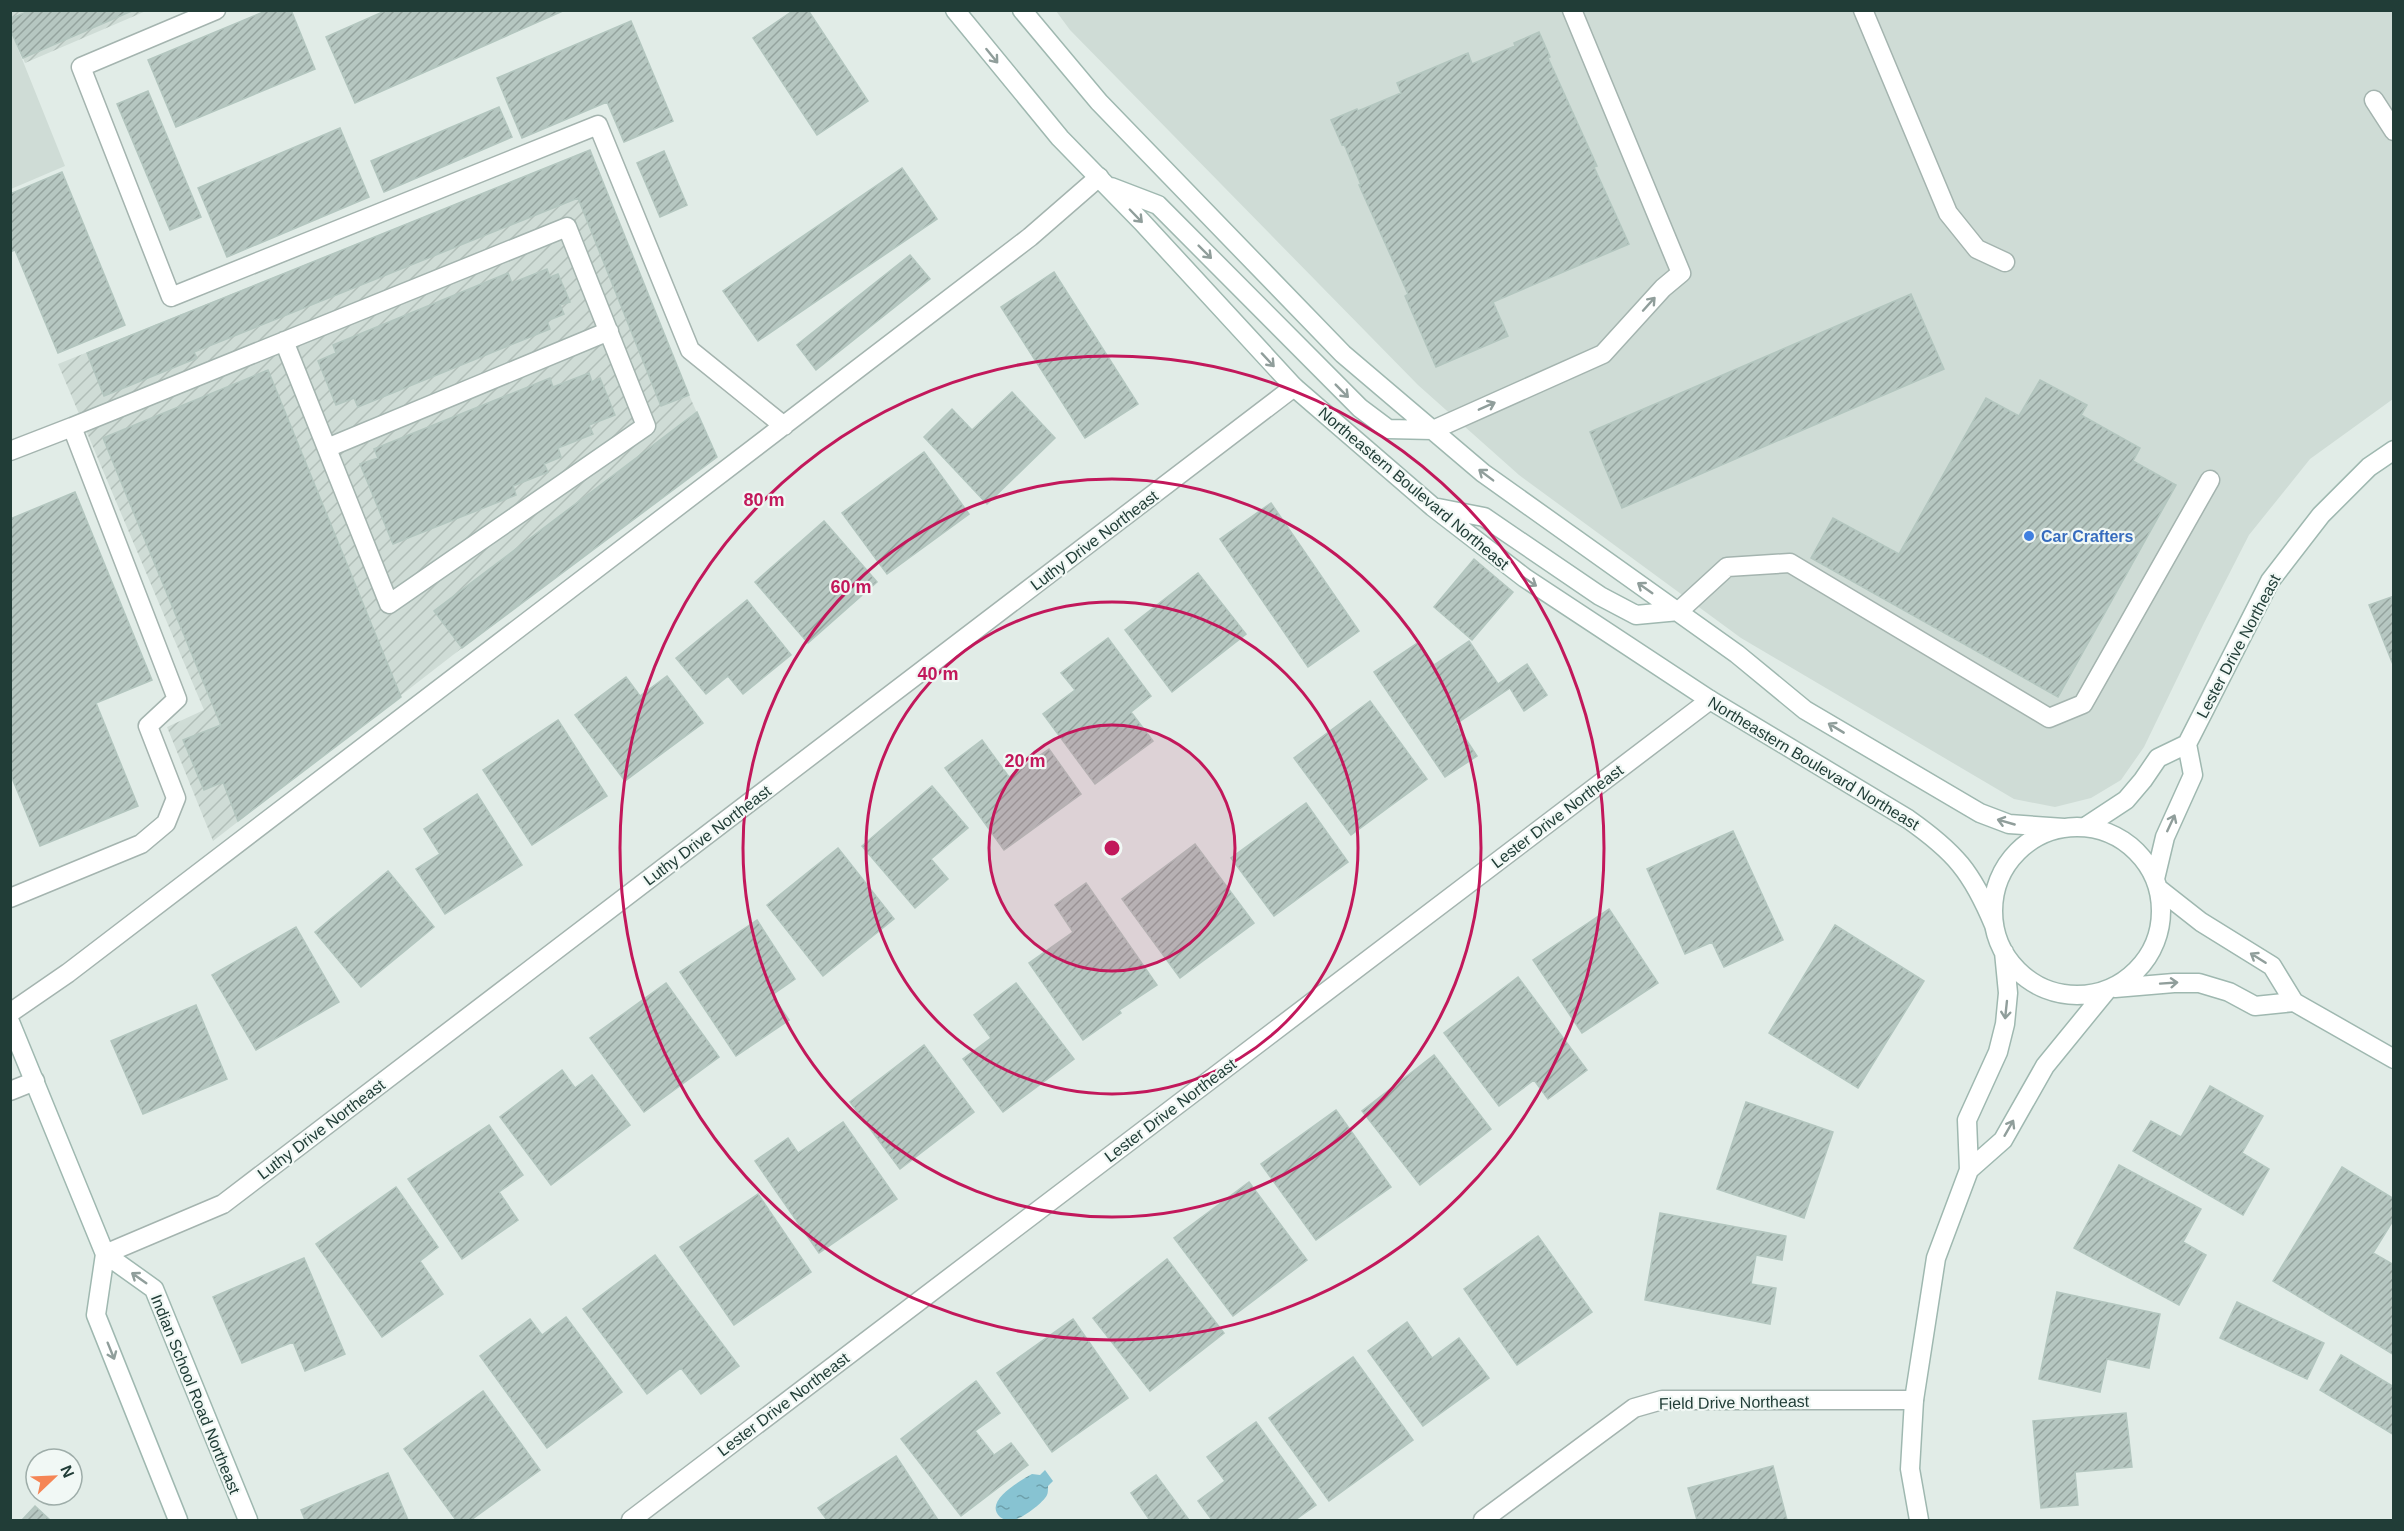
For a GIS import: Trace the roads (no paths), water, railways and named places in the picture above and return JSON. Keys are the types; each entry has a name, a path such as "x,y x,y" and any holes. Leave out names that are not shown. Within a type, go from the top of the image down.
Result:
{"street":[{"path":"216,10 81,67 171,297 598,125 690,350 784,426"},
{"name":"Northeastern Boulevard Northeast","path":"955,10 1060,138 1103,181 1294,387 1433,507 1525,578 1710,700 1930,834 1951,852 1980,891 2004,952 2018,971 2038,985 2060,994 2084,995 2109,989 2199,983 2229,992 2255,1006 2294,1002"},
{"name":"Northeastern Boulevard Northeast","path":"1022,10 1100,102 1343,354 1483,473 1737,654 1805,710 1980,813 2009,824 2036,827 2085,827 2108,832 2127,843 2144,860 2157,884 2161,913 2157,937 2146,959 2131,976 2109,989"},
{"path":"10,1013 78,966 1103,181 1158,205 1369,415 1388,429 1433,430 1603,354 1663,288 1681,273 1572,10"},
{"path":"1863,10 1948,213 1977,249 2005,262"},
{"path":"2374,100 2394,131"},
{"path":"10,451 567,227 646,426 389,604 284,341"},
{"path":"327,448 609,331"},
{"name":"Luthy Drive Northeast","path":"105,1254 223,1204 1294,387"},
{"path":"10,898 141,844 166,823 176,798 148,726 177,699 72,427"},
{"name":"Lester Drive Northeast","path":"2187,744 2270,581 2321,515 2369,467 2394,450"},
{"path":"1433,507 1484,517 1600,596 1636,615 1679,612 1727,567 1790,563 2049,718 2083,704 2210,480"},
{"name":"Lester Drive Northeast","path":"631,1521 1710,700"},
{"path":"2085,827 2127,800 2158,759 2187,744 2193,775 2165,837 2157,884"},
{"name":"Northeastern Boulevard Northeast","path":"1994,925 1994,899 2002,873 2018,851 2039,836 2064,828"},
{"name":"Northeastern Boulevard Northeast","path":"2157,884 2201,922 2272,966 2294,1002 2394,1059"},
{"path":"1919,1521 1910,1469 1914,1400 1936,1258 1969,1170 1966,1120 1998,1052 2005,1024 2008,993 2004,952"},
{"path":"1969,1170 2002,1140 2045,1066 2109,989"},
{"path":"10,1022 105,1254 96,1315 178,1521"},
{"path":"10,1091 35,1081"},
{"name":"Indian School Road Northeast","path":"105,1254 154,1289 248,1521"},
{"name":"Field Drive Northeast","path":"1483,1521 1634,1408 1662,1400 1914,1400"}],"water":[{"path":"1045,1470 1053,1481 1048,1486 1047,1495 1041,1502 1017,1519 1008,1520 1000,1517 996,1511 999,1498 1020,1481 1032,1474 1040,1475"}],"place":[{"name":"Car Crafters","path":"2029,536"}]}
